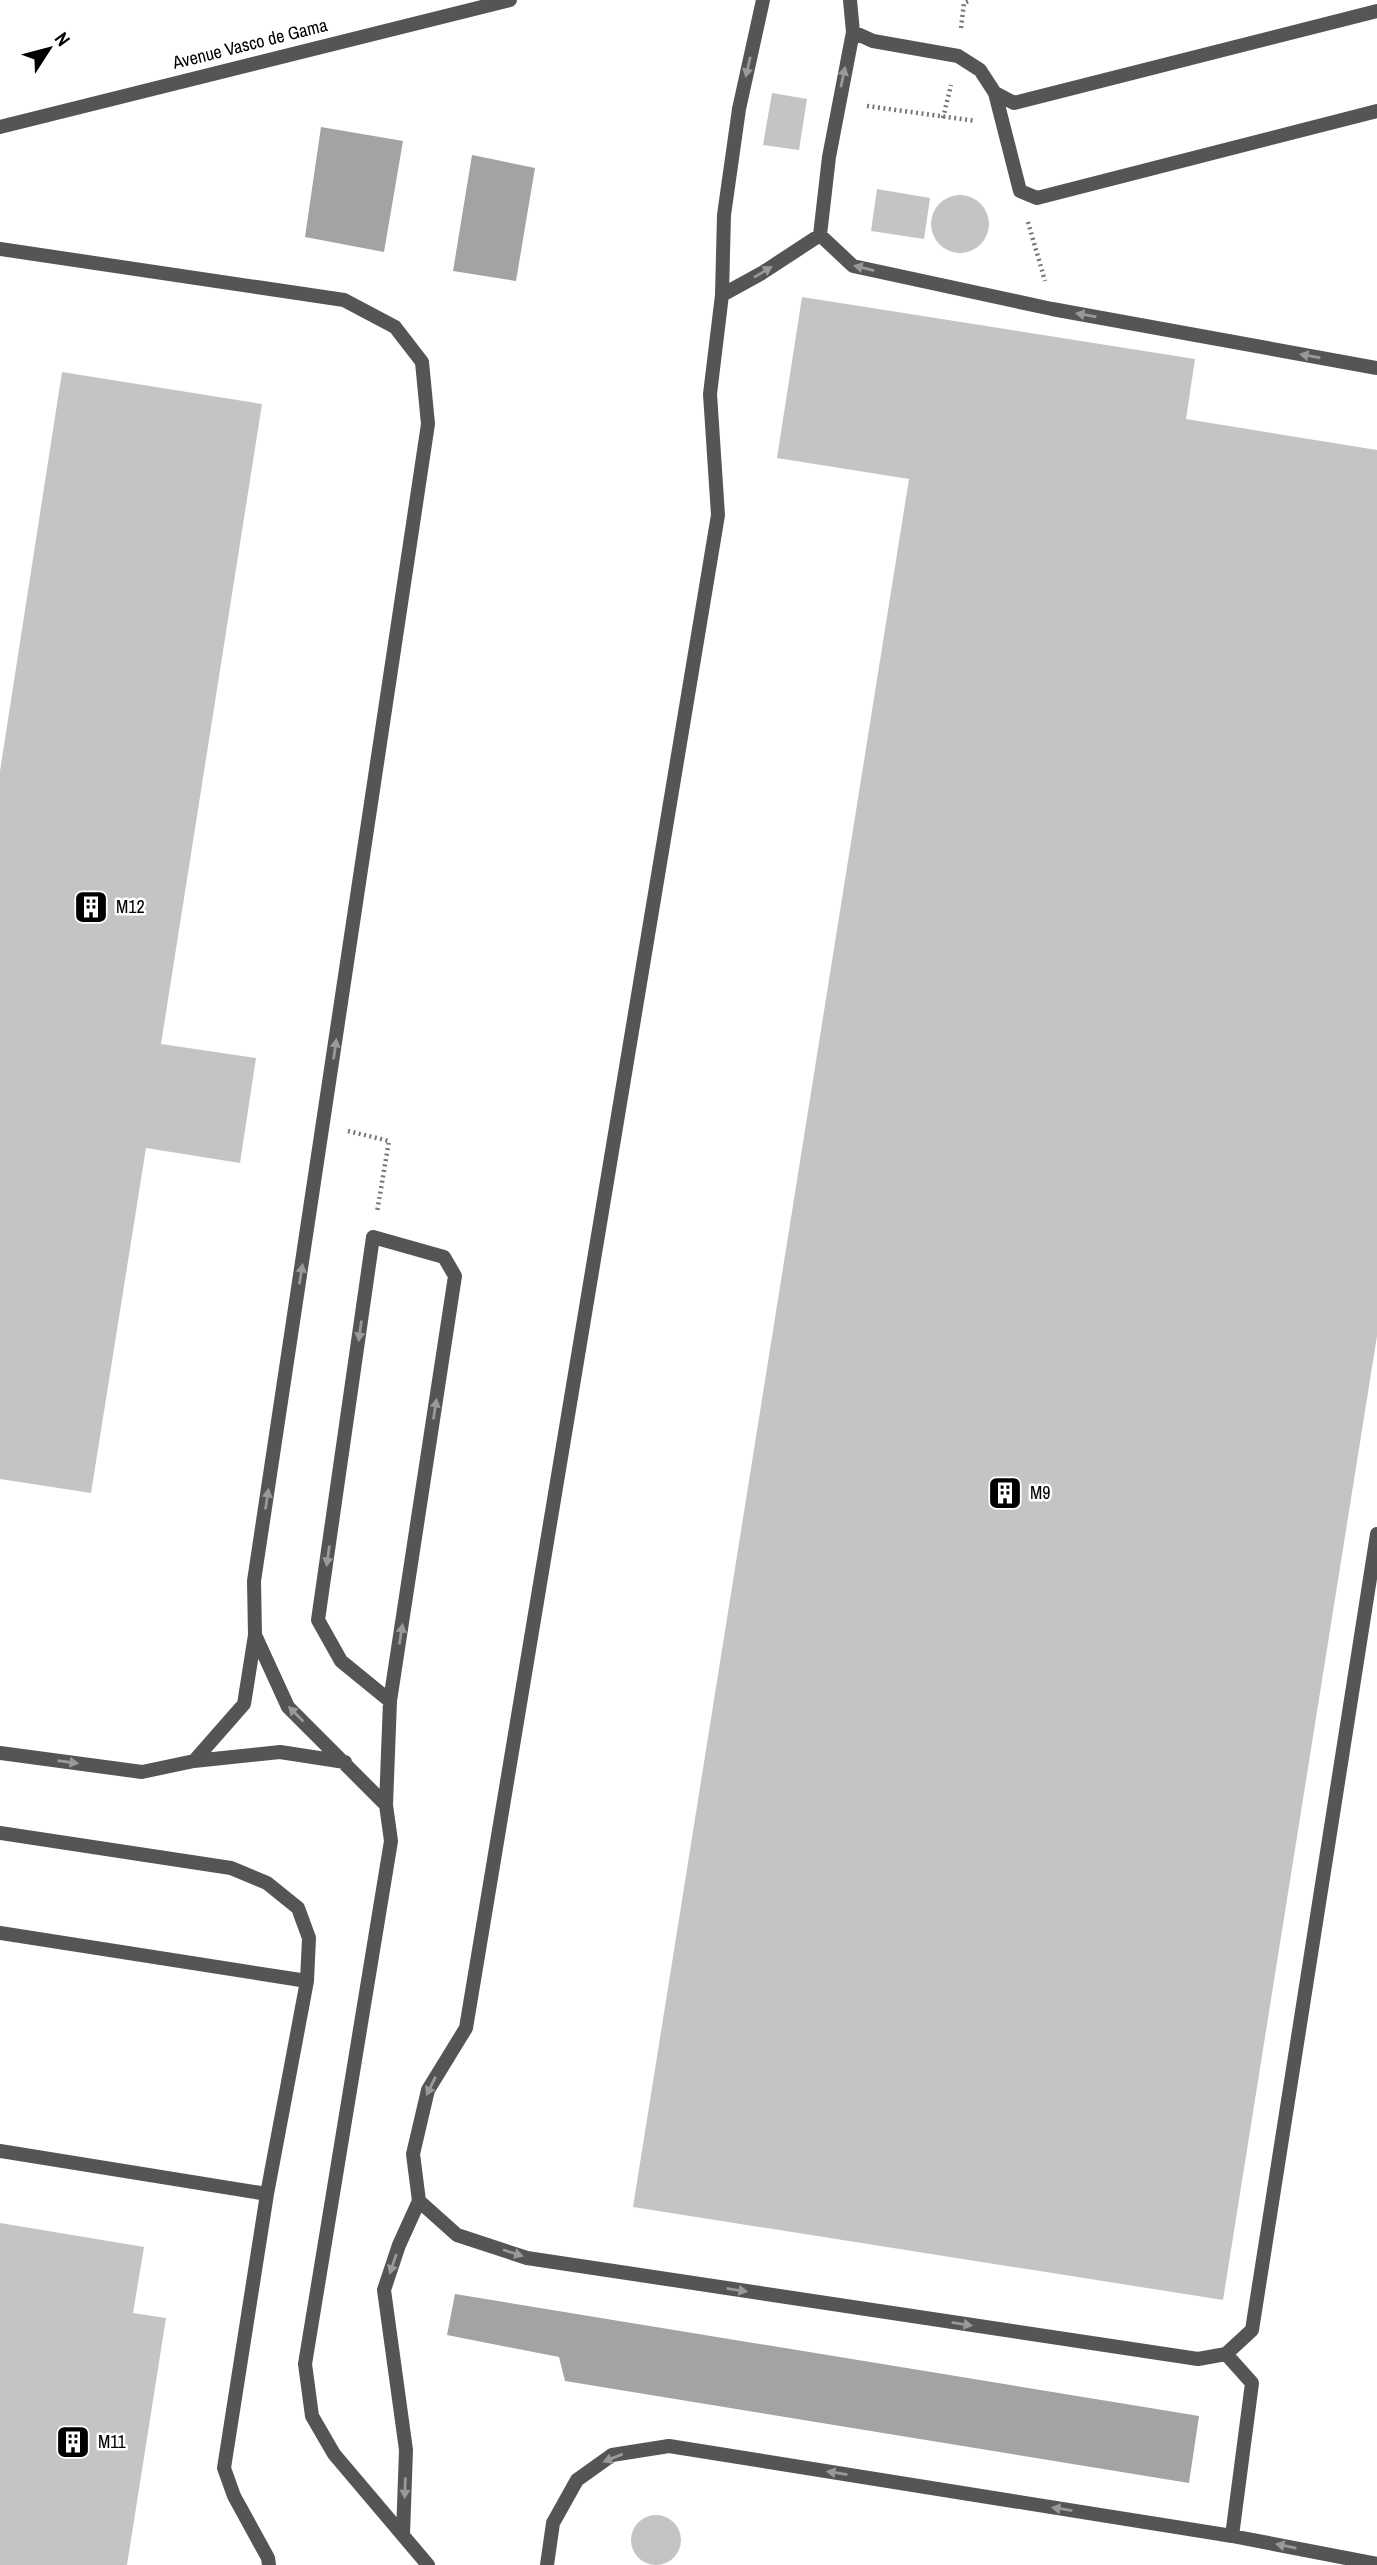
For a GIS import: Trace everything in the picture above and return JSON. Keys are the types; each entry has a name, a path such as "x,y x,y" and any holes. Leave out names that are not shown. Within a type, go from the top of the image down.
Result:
{"street":[{"name":"Avenue Vasco de Gama","path":"0,127 510,0"},
{"path":"403,2534 406,2450 384,2290 399,2245 419,2201 413,2154 428,2091 466,2028 718,515 710,394 722,295 724,215 739,109 763,0"},
{"path":"722,295 762,273 820,234 838,102 853,32 850,0"},
{"path":"995,93 1014,103 1377,11"},
{"path":"853,32 873,41 958,56 980,70 995,93 1020,191 1037,198 1377,111"},
{"path":"820,234 853,266 1052,309 1377,368"},
{"path":"0,249 344,300 396,327 422,362 428,424 254,1581 255,1634 244,1704 194,1761"},
{"path":"390,1701 341,1661 318,1620 373,1237 444,1257 455,1276 390,1701 386,1804 391,1841 305,2364 313,2416 334,2455 428,2565"},
{"path":"419,2201 457,2235 527,2258 1198,2360 1226,2354 1252,2330 1377,1534"},
{"path":"255,1634 288,1707 386,1804"},
{"path":"0,1753 142,1772 194,1761 281,1752 345,1762"},
{"path":"0,1833 231,1868 267,1883 298,1908 309,1938 307,1982 267,2194 224,2468 234,2496 270,2565"},
{"path":"0,1933 307,1982"},
{"path":"0,2151 267,2194"},
{"path":"1226,2354 1252,2383 1232,2536"},
{"path":"547,2565 554,2523 577,2480 612,2455 669,2446 1232,2536 1377,2564"}],"path":[{"path":"838,102 1004,124"},
{"path":"1020,191 1052,309"},
{"path":"323,1125 389,1141 373,1237"}],"shaded area":[{"path":"321,127 403,141 384,252 305,237"},
{"path":"472,155 535,168 516,281 453,271"},
{"path":"455,2294 1199,2416 1189,2483 565,2381 559,2357 447,2335"}],"building":[{"path":"772,93 807,99 799,150 763,145"},
{"path":"877,189 930,198 924,239 871,231"},
{"path":"960,195 971,197 984,208 989,224 987,235 976,248 960,253 949,251 936,240 931,224 933,213 944,200"},
{"name":"M9","path":"802,297 1195,359 1186,419 1377,450 1377,1336 1223,2300 633,2207 909,479 777,458"},
{"name":"M12","path":"62,372 262,404 161,1044 256,1058 240,1163 146,1148 91,1493 0,1479 0,771"},
{"name":"M11","path":"0,2223 144,2247 133,2313 166,2318 127,2565 0,2565"},
{"path":"646,2516 666,2516 680,2530 680,2550 666,2564 646,2564 632,2550 632,2530"}],"place":[{"name":"M12","path":"91,907"},
{"name":"M9","path":"1005,1493"},
{"name":"M11","path":"73,2442"}]}
